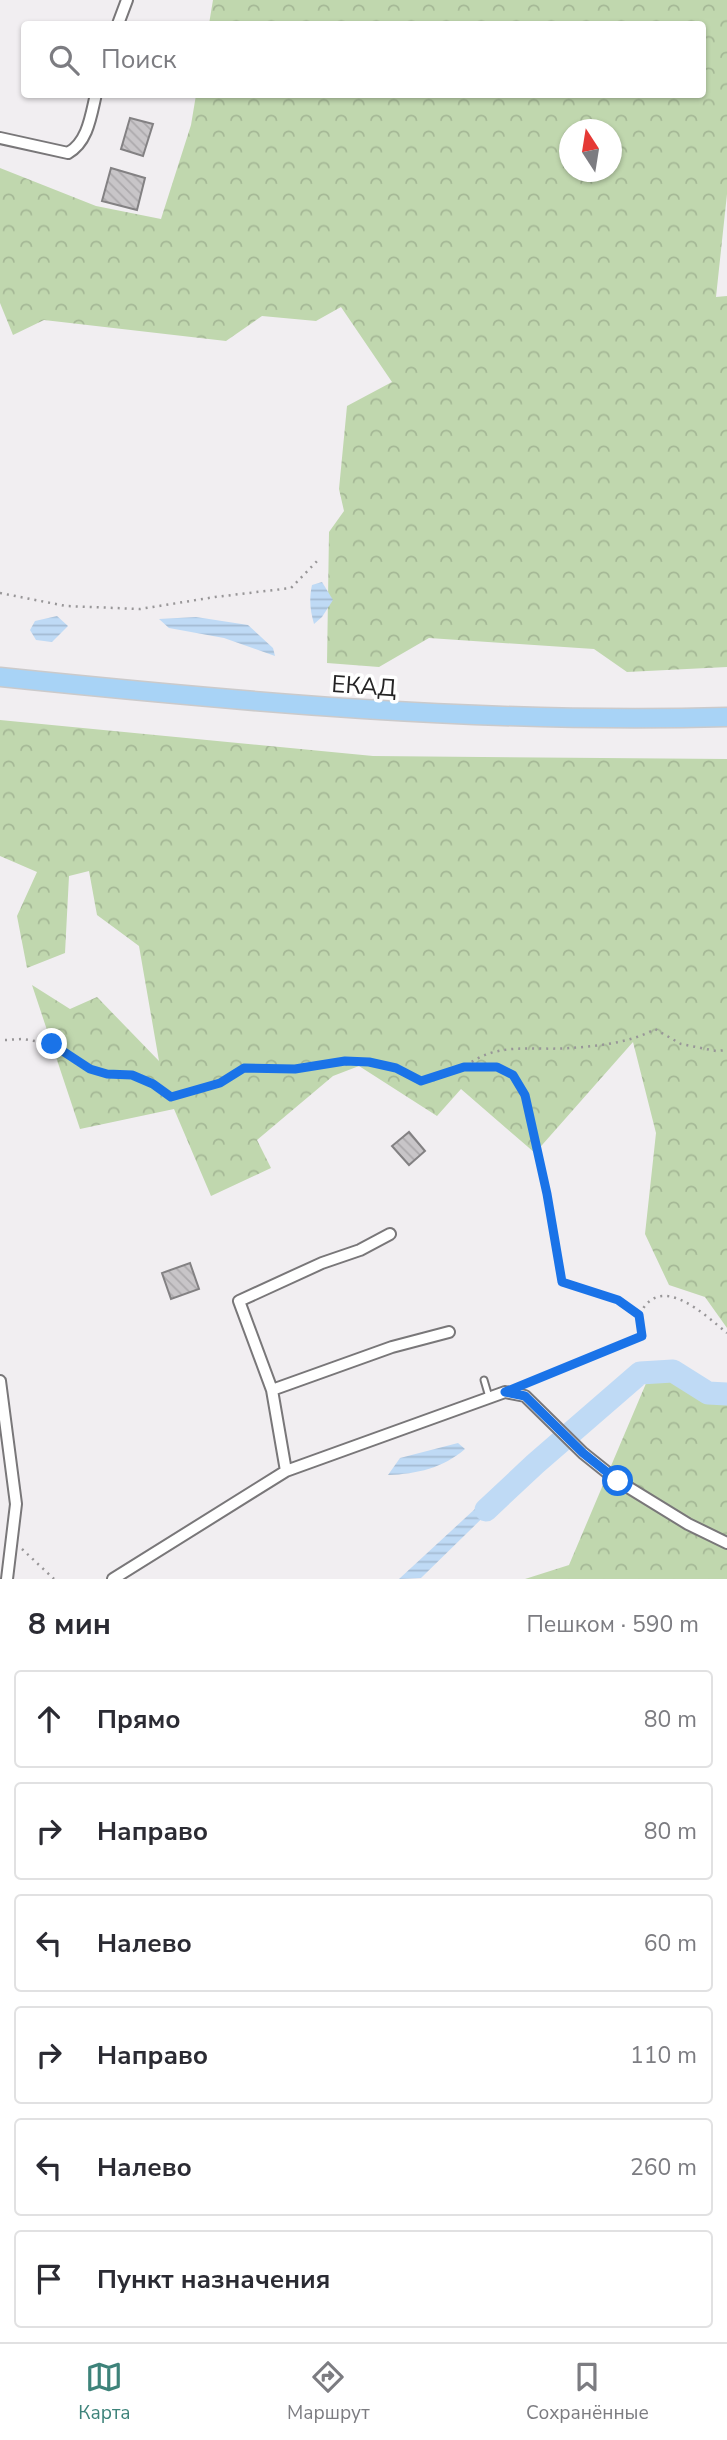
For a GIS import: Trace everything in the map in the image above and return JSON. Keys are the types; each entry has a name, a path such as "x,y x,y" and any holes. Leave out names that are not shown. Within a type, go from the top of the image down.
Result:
{"highway":[{"name":"ЕКАД","path":"0,677 205,699 419,714 638,719 727,717"}],"street":[{"path":"119,21 127,0"},
{"path":"0,138 68,153 83,139 95,98"},
{"path":"286,1471 272,1390 239,1301 322,1263 360,1250 390,1234"},
{"path":"272,1390 392,1347 449,1332"},
{"path":"0,1381 16,1504 7,1579"},
{"path":"113,1579 286,1471 505,1392 525,1396 583,1453 618,1481 688,1524 727,1543"}],"lane":[{"path":"484,1380 489,1397"}],"path":[{"path":"0,593 66,606 140,609 291,588 320,558"},
{"path":"464,1067 480,1055 504,1049 570,1049 619,1042 642,1036 654,1029 681,1044 716,1051 727,1050"},
{"path":"5,1040 23,1039 52,1044 90,1069 107,1074 132,1075 153,1084 171,1097 220,1083 244,1068 295,1069 324,1063 369,1062 396,1068 421,1081 464,1067 497,1067 513,1075 525,1095 547,1194 562,1282 618,1300 639,1317"},
{"path":"505,1392 642,1336 639,1317 646,1302 660,1295 672,1295 727,1333"},
{"path":"11,1541 54,1579"}],"green space":[{"path":"213,0 727,0 727,194 716,297 727,296 727,667 627,672 594,649 429,638 379,667 327,663 329,532 344,511 339,489 347,406 392,382 341,307 316,321 262,316 226,341 44,320 13,335 0,303 0,168 96,206 161,219 191,125 196,98 706,98 706,21 210,21"},
{"path":"0,720 373,756 727,759 727,1328 705,1297 669,1285 645,1234 656,1133 633,1042 535,1153 461,1089 437,1116 359,1066 333,1076 257,1140 271,1168 211,1196 174,1109 80,1129 32,985 70,1009 97,997 159,1061 139,946 97,915 89,871 69,876 65,953 27,968 17,916 37,872 0,856"},
{"path":"650,1374 727,1402 727,1579 525,1579 569,1565"}],"water":[{"path":"322,582 333,600 314,624 310,595 312,585"},
{"path":"57,616 68,626 52,642 36,640 30,630 35,621"},
{"path":"196,617 248,625 273,648 275,656 224,638 169,628 159,619"},
{"path":"458,1443 465,1449 448,1461 419,1471 388,1475 400,1458"},
{"path":"502,1484 510,1491 421,1578 399,1579"}],"building":[{"path":"130,118 153,124 143,156 121,149"},
{"path":"111,168 145,178 137,210 102,201"},
{"path":"409,1132 425,1151 409,1165 392,1146"},
{"path":"190,1263 199,1289 171,1299 162,1273"}],"waterway":[{"path":"486,1510 640,1373 673,1371 708,1393 727,1394"}],"route":[{"path":"52,1044 90,1069 107,1074 132,1075 153,1084 171,1097 220,1083 244,1068 295,1069 345,1061 369,1062 396,1068 421,1081 464,1067 497,1067 513,1075 525,1095 547,1194 562,1282 618,1300 639,1315 642,1336 505,1392 525,1396 583,1453 618,1481"}]}
